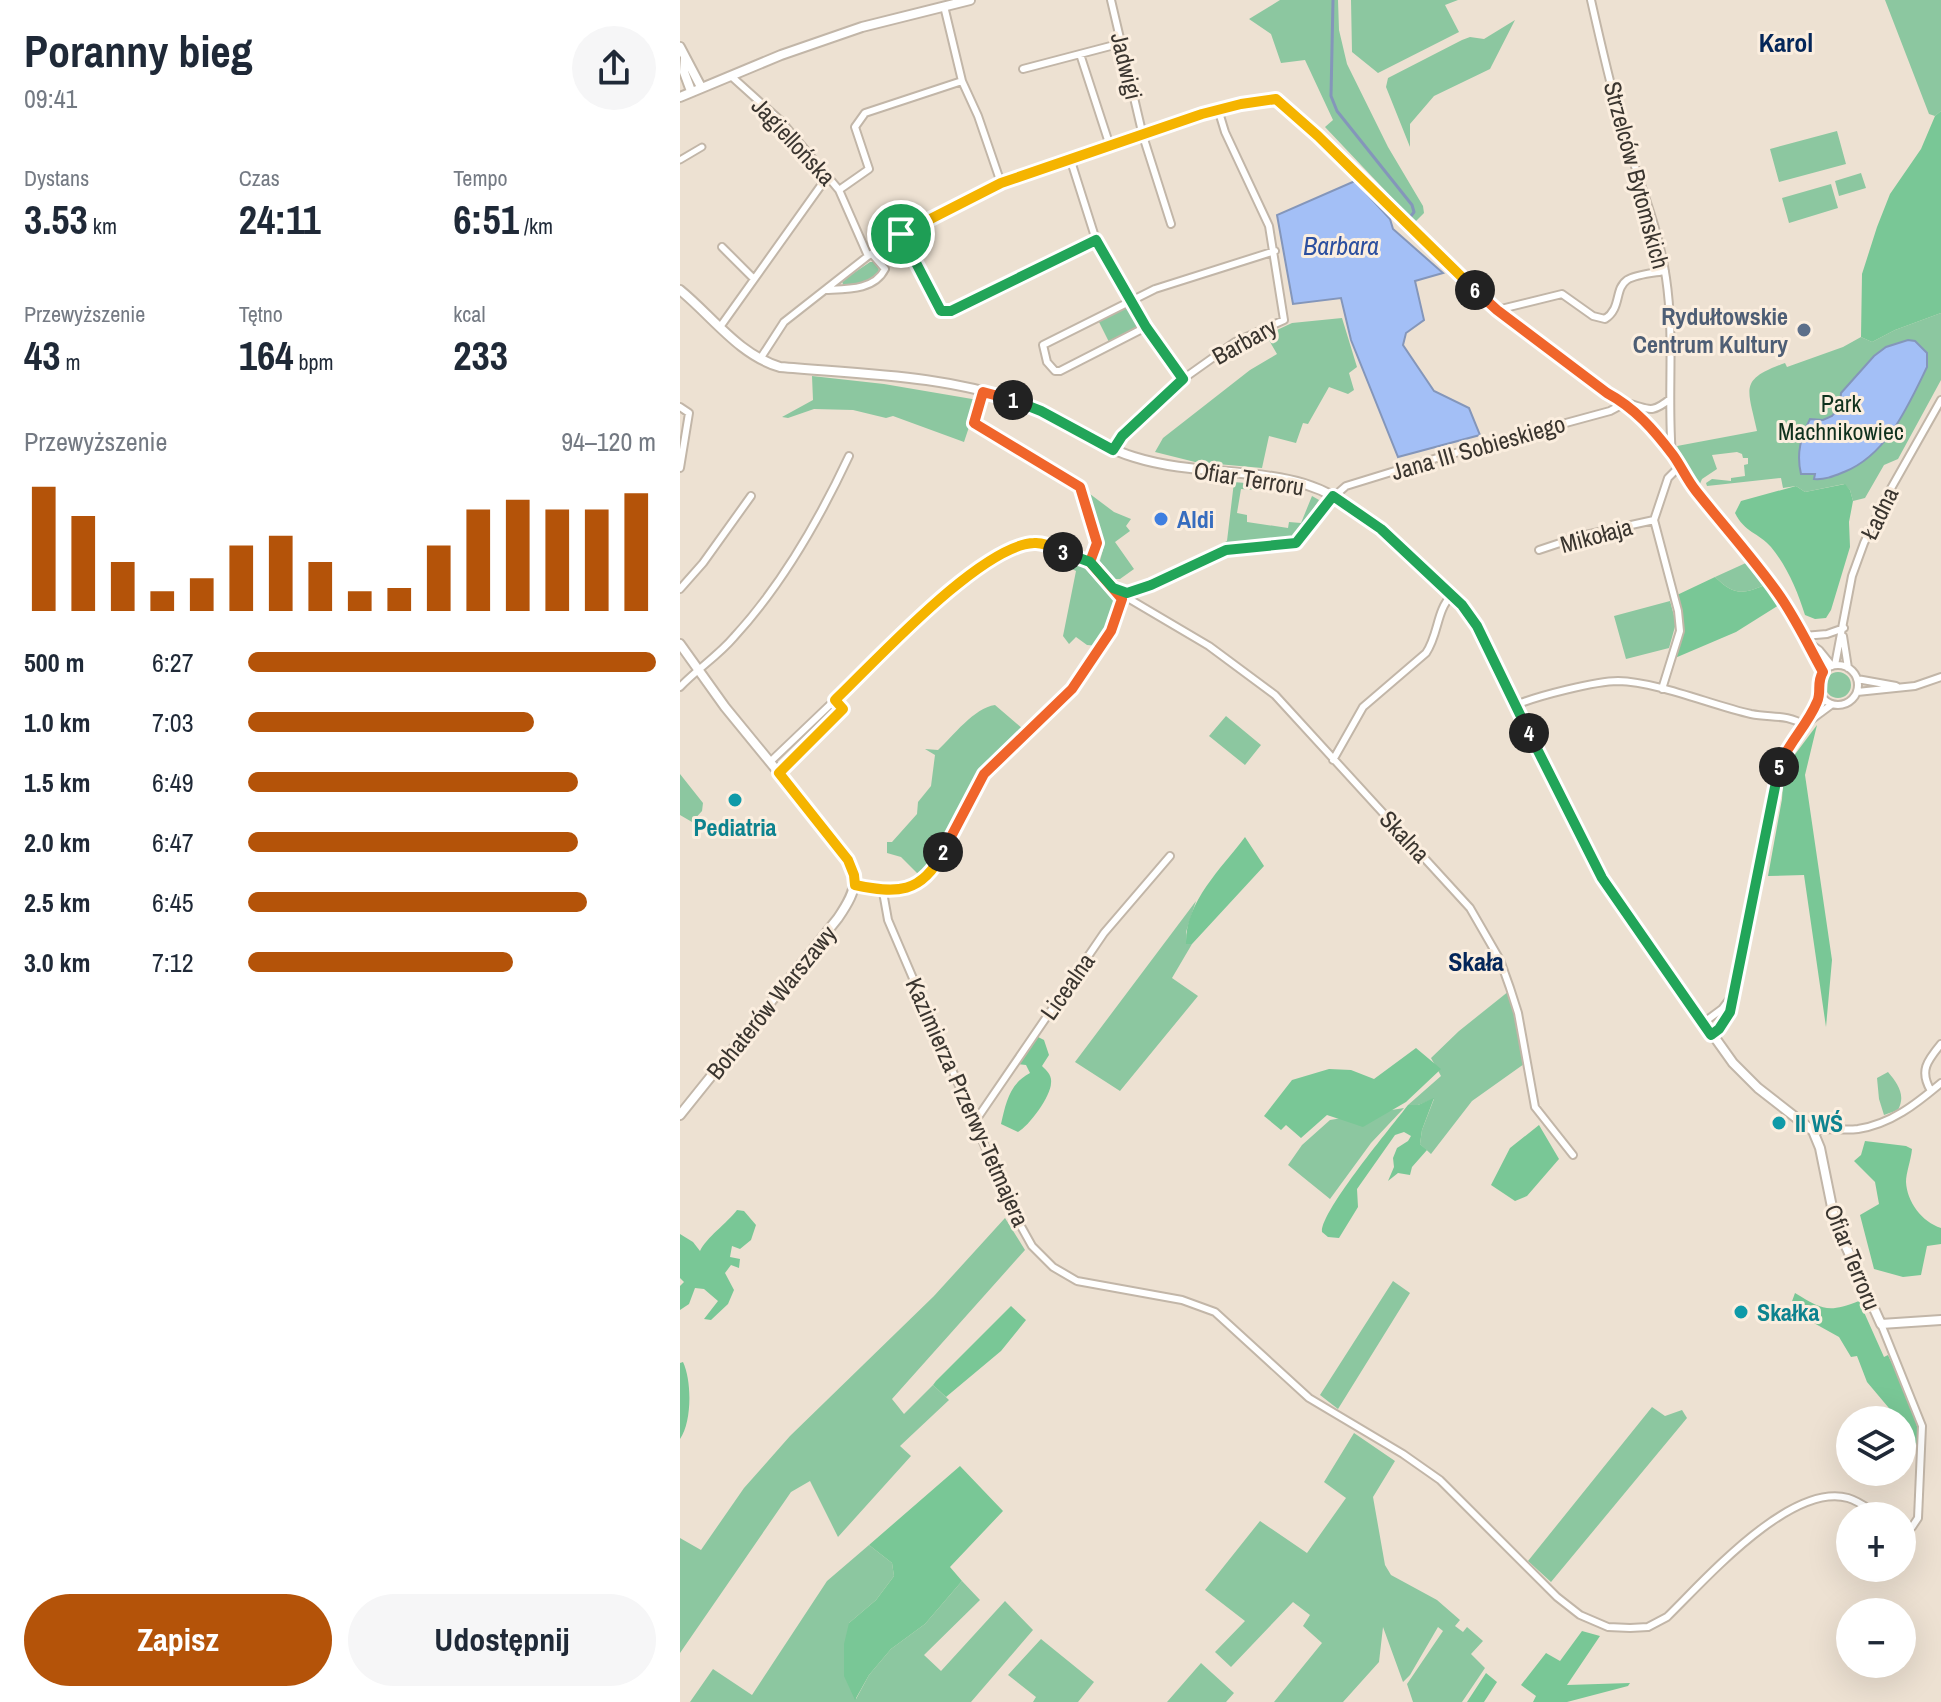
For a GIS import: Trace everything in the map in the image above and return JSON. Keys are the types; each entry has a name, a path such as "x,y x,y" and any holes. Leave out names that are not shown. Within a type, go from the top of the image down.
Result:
{"street":[{"path":"680,97 781,55 862,27 970,0"},
{"name":"Jadwigi","path":"1111,0 1143,136 1171,224"},
{"name":"Strzelców Bytomskich","path":"1591,0 1620,121 1665,271 1671,340 1670,413"},
{"path":"944,6 962,81 978,116 1001,183"},
{"path":"1023,69 1122,43"},
{"path":"680,47 701,87"},
{"path":"1080,54 1110,146"},
{"path":"685,58 684,72 691,91"},
{"name":"Jagiellońska","path":"731,76 781,121 839,190 870,255 885,269 878,279 860,288 825,290"},
{"path":"839,190 869,169 855,127 865,113 962,81"},
{"path":"760,359 784,322 901,234 1001,183 1218,109 1270,98 1282,101 1497,310 1607,393 1625,403 1652,411 1670,399"},
{"name":"Barbary","path":"1113,450 1122,436 1183,379 1235,342 1284,320 1275,251 1266,217 1231,146 1218,109"},
{"path":"680,160 702,147"},
{"path":"1070,158 1096,240 1146,327 1183,379"},
{"path":"720,327 827,177"},
{"path":"901,234 941,311 951,311 1096,240"},
{"path":"722,247 753,278"},
{"path":"1146,327 1060,371 1055,371 1047,362 1043,345 1131,299 1275,251"},
{"path":"1497,310 1562,294 1593,316 1605,319 1617,307 1621,286 1628,279 1665,271"},
{"name":"Ofiar Terroru","path":"680,290 745,350 780,367 906,378 983,392 1041,411 1113,450 1165,466 1291,480 1333,496 1381,529 1452,595 1477,626 1602,878 1711,1035 1749,1079 1813,1131 1820,1148 1835,1222 1881,1324 1941,1320"},
{"path":"770,762 946,594 987,562 1034,543 1090,562 1097,543 1083,491 1074,482 977,427 975,418 983,392"},
{"name":"Ładna","path":"1833,666 1843,632 1852,576 1864,543 1941,400"},
{"path":"1625,403 1656,434 1778,593 1823,672"},
{"name":"Jana III Sobieskiego","path":"1333,496 1346,486 1610,411 1625,403"},
{"path":"680,407 689,413 680,468"},
{"path":"1660,408 1670,413 1672,455"},
{"path":"1646,422 1652,411"},
{"path":"1656,434 1669,429"},
{"path":"680,687 736,636 763,601 825,507 849,456"},
{"path":"1662,689 1680,631 1678,611 1654,520 1668,478 1679,467"},
{"path":"680,589 703,563 751,496"},
{"path":"680,644 848,860 855,885 883,892 902,889 929,874 984,774 1072,689 1111,631 1124,595 1226,550 1296,543 1333,496"},
{"name":"Mikołaja","path":"1539,550 1581,536 1654,520"},
{"name":"Skalna","path":"1090,562 1108,584 1197,638 1275,695 1470,908 1500,960 1518,1013 1535,1107 1573,1155"},
{"path":"1333,760 1363,707 1426,653 1439,624 1441,607 1452,595"},
{"path":"1806,639 1843,632"},
{"name":"Ładna","path":"1843,632 1848,668"},
{"path":"1806,639 1833,666"},
{"path":"1831,705 1819,694 1817,684 1823,672 1833,666 1848,668 1857,679 1857,692"},
{"path":"1804,725 1831,705 1847,703 1857,692 1915,686 1941,677"},
{"path":"1857,679 1900,687"},
{"path":"1516,705 1551,694 1618,681 1662,689 1750,713 1787,716 1804,725"},
{"path":"1711,1035 1728,1017 1779,766 1819,694"},
{"path":"779,773 843,709 835,700"},
{"name":"Licealna","path":"974,1123 1104,933 1170,856"},
{"name":"Bohaterów Warszawy","path":"680,1115 838,918 855,885"},
{"name":"Kazimierza Przerwy-Tetmajera","path":"883,892 886,914 1013,1212 1032,1246 1053,1267 1077,1281 1182,1300 1215,1312 1309,1398 1403,1454 1440,1480 1571,1610 1589,1621 1608,1627 1630,1628 1658,1623 1752,1534 1776,1518 1805,1504 1827,1498 1847,1497 1856,1502"},
{"path":"1703,1023 1722,1009 1734,993"},
{"path":"1931,1091 1923,1073 1926,1063 1941,1044"},
{"path":"1813,1131 1824,1128 1857,1129 1879,1124 1895,1118 1941,1083"},
{"path":"1881,1324 1922,1426 1916,1522"}],"green space":[{"path":"1280,0 1338,0 1339,30 1347,64 1388,147 1423,206 1424,213 1415,222 1325,127 1333,120 1305,60 1281,63 1271,34 1249,19"},
{"path":"1351,0 1458,0 1445,5 1459,32 1378,73 1352,52"},
{"path":"1885,0 1941,0 1941,111 1935,116 1929,114"},
{"path":"1515,20 1490,69 1434,96 1410,124 1410,147 1386,87 1388,78 1462,40 1470,37 1484,39"},
{"path":"1941,111 1941,313 1872,342 1861,337 1862,274 1890,194 1921,149 1935,116"},
{"path":"1837,131 1846,164 1779,182 1770,149"},
{"path":"1861,173 1866,188 1839,196 1835,181"},
{"path":"1831,184 1838,208 1789,223 1782,198"},
{"path":"870,262 876,262 880,273 869,282 844,288 842,281"},
{"path":"1125,307 1135,315 1138,325 1135,330 1109,342 1098,320"},
{"name":"Park Machnikowiec","path":"1941,313 1941,380 1898,459 1884,465 1865,498 1853,501 1850,490 1844,484 1805,492 1796,486 1783,488 1781,478 1707,486 1706,483 1712,479 1731,481 1731,478 1745,476 1744,465 1748,464 1748,458 1737,452 1712,455 1717,469 1702,479 1699,486 1688,470 1677,446 1757,431 1750,387 1760,375 1785,363 1787,367 1843,347 1861,337 1872,342"},
{"path":"1342,318 1357,367 1349,373 1354,390 1348,394 1329,387 1308,424 1303,423 1296,443 1269,436 1262,468 1195,462 1155,452 1163,438 1250,370 1277,354 1266,335 1292,323"},
{"path":"812,376 978,400 964,442 893,416 886,418 853,410 814,409 788,418 782,417 813,400"},
{"path":"1234,482 1267,485 1266,491 1241,489 1237,513 1247,515 1247,522 1288,528 1289,522 1301,523 1312,496 1319,500 1293,540 1235,545 1208,554 1206,552 1227,541"},
{"path":"1845,484 1853,501 1849,522 1850,547 1831,610 1826,618 1815,619 1805,615 1777,554 1735,513 1741,501 1796,486 1805,492"},
{"path":"1090,494 1114,512 1131,519 1126,526 1130,531 1115,542 1134,569 1120,579 1111,579 1099,564 1104,546 1088,496"},
{"path":"1080,562 1096,574 1116,601 1111,621 1098,646 1087,645 1076,637 1069,644 1063,636 1076,571 1070,568 1072,564"},
{"path":"1748,562 1765,585 1738,592 1715,577"},
{"path":"1715,577 1738,592 1765,585 1779,605 1736,632 1675,658 1682,634 1677,595"},
{"path":"1670,601 1676,623 1669,648 1626,659 1614,616"},
{"path":"1838,672 1847,676 1851,685 1847,694 1838,698 1829,694 1825,685 1829,676"},
{"path":"995,705 1023,729 1001,747 983,768 969,788 930,865 924,872 917,873 901,857 887,853 887,842 892,842 917,814 918,802 931,786 935,755 925,749 938,750 979,711"},
{"path":"1226,716 1261,745 1245,765 1209,736"},
{"path":"1817,725 1805,775 1832,960 1826,1027 1804,875 1768,876 1782,799 1784,769"},
{"path":"680,774 703,803 702,811 692,822 680,815"},
{"path":"1245,837 1264,866 1192,944 1186,944 1191,914 1198,900"},
{"path":"1196,901 1186,932 1186,943 1192,944 1172,978 1198,996 1120,1091 1075,1062"},
{"path":"1509,991 1524,1064 1472,1101 1431,1154 1420,1144 1434,1099 1408,1105 1441,1076 1431,1058"},
{"path":"1036,1036 1044,1040 1049,1055 1042,1066 1051,1078 1050,1089 1039,1110 1018,1132 1001,1124 1013,1088 1030,1073 1026,1065 1017,1064"},
{"path":"1416,1048 1441,1069 1406,1102 1363,1127 1327,1115 1301,1138 1286,1125 1281,1130 1264,1116 1292,1080 1329,1069 1351,1070 1374,1079"},
{"path":"1888,1072 1898,1085 1901,1099 1898,1110 1884,1115 1877,1078"},
{"path":"1434,1098 1420,1144 1427,1150 1412,1167 1410,1175 1398,1173 1388,1181 1397,1148 1411,1136 1404,1132 1395,1135 1357,1189 1358,1207 1339,1238 1328,1237 1322,1232 1324,1222 1373,1149 1408,1105 1418,1105"},
{"path":"1404,1108 1371,1143 1330,1199 1288,1165 1302,1145 1330,1120"},
{"path":"1539,1125 1559,1159 1527,1196 1515,1201 1491,1185 1510,1148"},
{"path":"1865,1141 1912,1149 1906,1182 1909,1197 1922,1216 1941,1228 1941,1244 1927,1246 1921,1275 1903,1277 1874,1269 1860,1215 1879,1204 1875,1182 1854,1161 1861,1155"},
{"path":"737,1210 744,1211 756,1225 751,1240 740,1249 732,1246 730,1257 740,1259 739,1268 731,1265 725,1273 734,1290 728,1304 711,1320 704,1319 718,1301 704,1289 695,1288 689,1304 680,1310 680,1286 684,1282 680,1278 680,1234 700,1251"},
{"path":"1005,1218 1025,1250 892,1399 904,1414 933,1385 949,1400 900,1446 911,1456 838,1537 810,1481 791,1492 680,1653 680,1538 701,1550 744,1488 790,1436 934,1296"},
{"path":"1393,1281 1410,1293 1338,1409 1320,1395"},
{"path":"1795,1293 1826,1308 1859,1301 1884,1357 1888,1355 1911,1406 1887,1406 1867,1382 1857,1356 1851,1357 1839,1337 1803,1317 1791,1304"},
{"path":"1011,1306 1026,1320 1001,1351 946,1397 933,1385"},
{"path":"683,1362 689,1401 687,1422 680,1439 680,1363"},
{"path":"1652,1407 1665,1416 1682,1410 1687,1418 1551,1582 1528,1561"},
{"path":"1916,1420 1919,1435 1919,1448 1916,1444"},
{"path":"1354,1433 1395,1461 1373,1497 1385,1565 1391,1575 1437,1600 1460,1620 1455,1626 1463,1632 1467,1627 1483,1641 1471,1654 1485,1668 1462,1702 1413,1702 1407,1684 1443,1631 1438,1627 1403,1682 1383,1627 1379,1662 1343,1702 1274,1702 1322,1643 1303,1626 1310,1615 1293,1602 1231,1667 1215,1652 1245,1621 1205,1590 1260,1521 1307,1553 1346,1498 1324,1482"},
{"path":"960,1466 1003,1511 950,1567 962,1581 925,1624 891,1649 869,1675 855,1700 844,1676 844,1644 849,1623 876,1600 894,1576 892,1563 869,1545"},
{"path":"869,1545 892,1563 894,1576 876,1600 849,1623 856,1699 869,1675 891,1649 925,1624 962,1581 980,1600 924,1655 941,1671 1005,1601 1033,1630 971,1702 690,1702 713,1669 752,1695 827,1581"},
{"path":"1582,1631 1600,1636 1567,1685 1630,1683 1628,1686 1567,1702 1533,1702 1536,1696 1521,1685 1546,1653 1560,1661"},
{"path":"1041,1639 1094,1682 1078,1702 1033,1702 1036,1697 1008,1675"},
{"path":"1201,1663 1234,1693 1226,1702 1167,1702"},
{"path":"1486,1673 1497,1682 1484,1702 1467,1702"}],"water":[{"name":"Barbara","path":"1355,181 1390,219 1393,229 1443,273 1415,281 1424,320 1406,333 1403,345 1434,391 1469,408 1480,435 1398,457 1351,340 1341,298 1293,304 1277,215"},
{"path":"1915,341 1927,353 1927,367 1904,413 1884,442 1859,464 1837,475 1814,479 1815,474 1801,474 1800,445 1810,419 1823,420 1832,416 1840,406 1841,393 1874,356 1886,347"}],"waterway":[{"path":"1333,0 1331,96 1337,111 1412,205 1414,212 1411,216"}],"place":[{"name":"Rydułtowskie Centrum Kultury","path":"1804,330"},
{"name":"Aldi","path":"1161,519"},
{"name":"Pediatria","path":"735,800"},
{"name":"II WŚ","path":"1779,1123"},
{"name":"Skałka","path":"1741,1312"}],"district":[{"name":"Karol","path":"1786,42"},
{"name":"Skała","path":"1476,961"}],"route":[{"path":"901,234 941,311 951,311 1096,240 1146,327 1183,379 1122,436 1113,450 1026,404 983,392 974,423 977,427 1074,482 1083,491 1097,543 1090,562 1094,565 1108,584 1119,592 1122,599 1111,631 1072,689 984,774 929,874 917,883 892,891 855,885 852,868 838,845 779,773 843,709 835,700 971,572 1018,547 1039,543 1090,562 1108,584 1113,588 1119,592 1123,590 1127,593 1226,550 1296,543 1333,496 1381,529 1468,613 1602,878 1711,1035 1719,1029 1730,1012 1779,766 1818,701 1817,684 1823,672 1778,593 1696,491 1646,422 1625,403 1607,393 1491,306 1282,101 1276,99 1202,114 1070,158 1001,183 901,234"}]}
